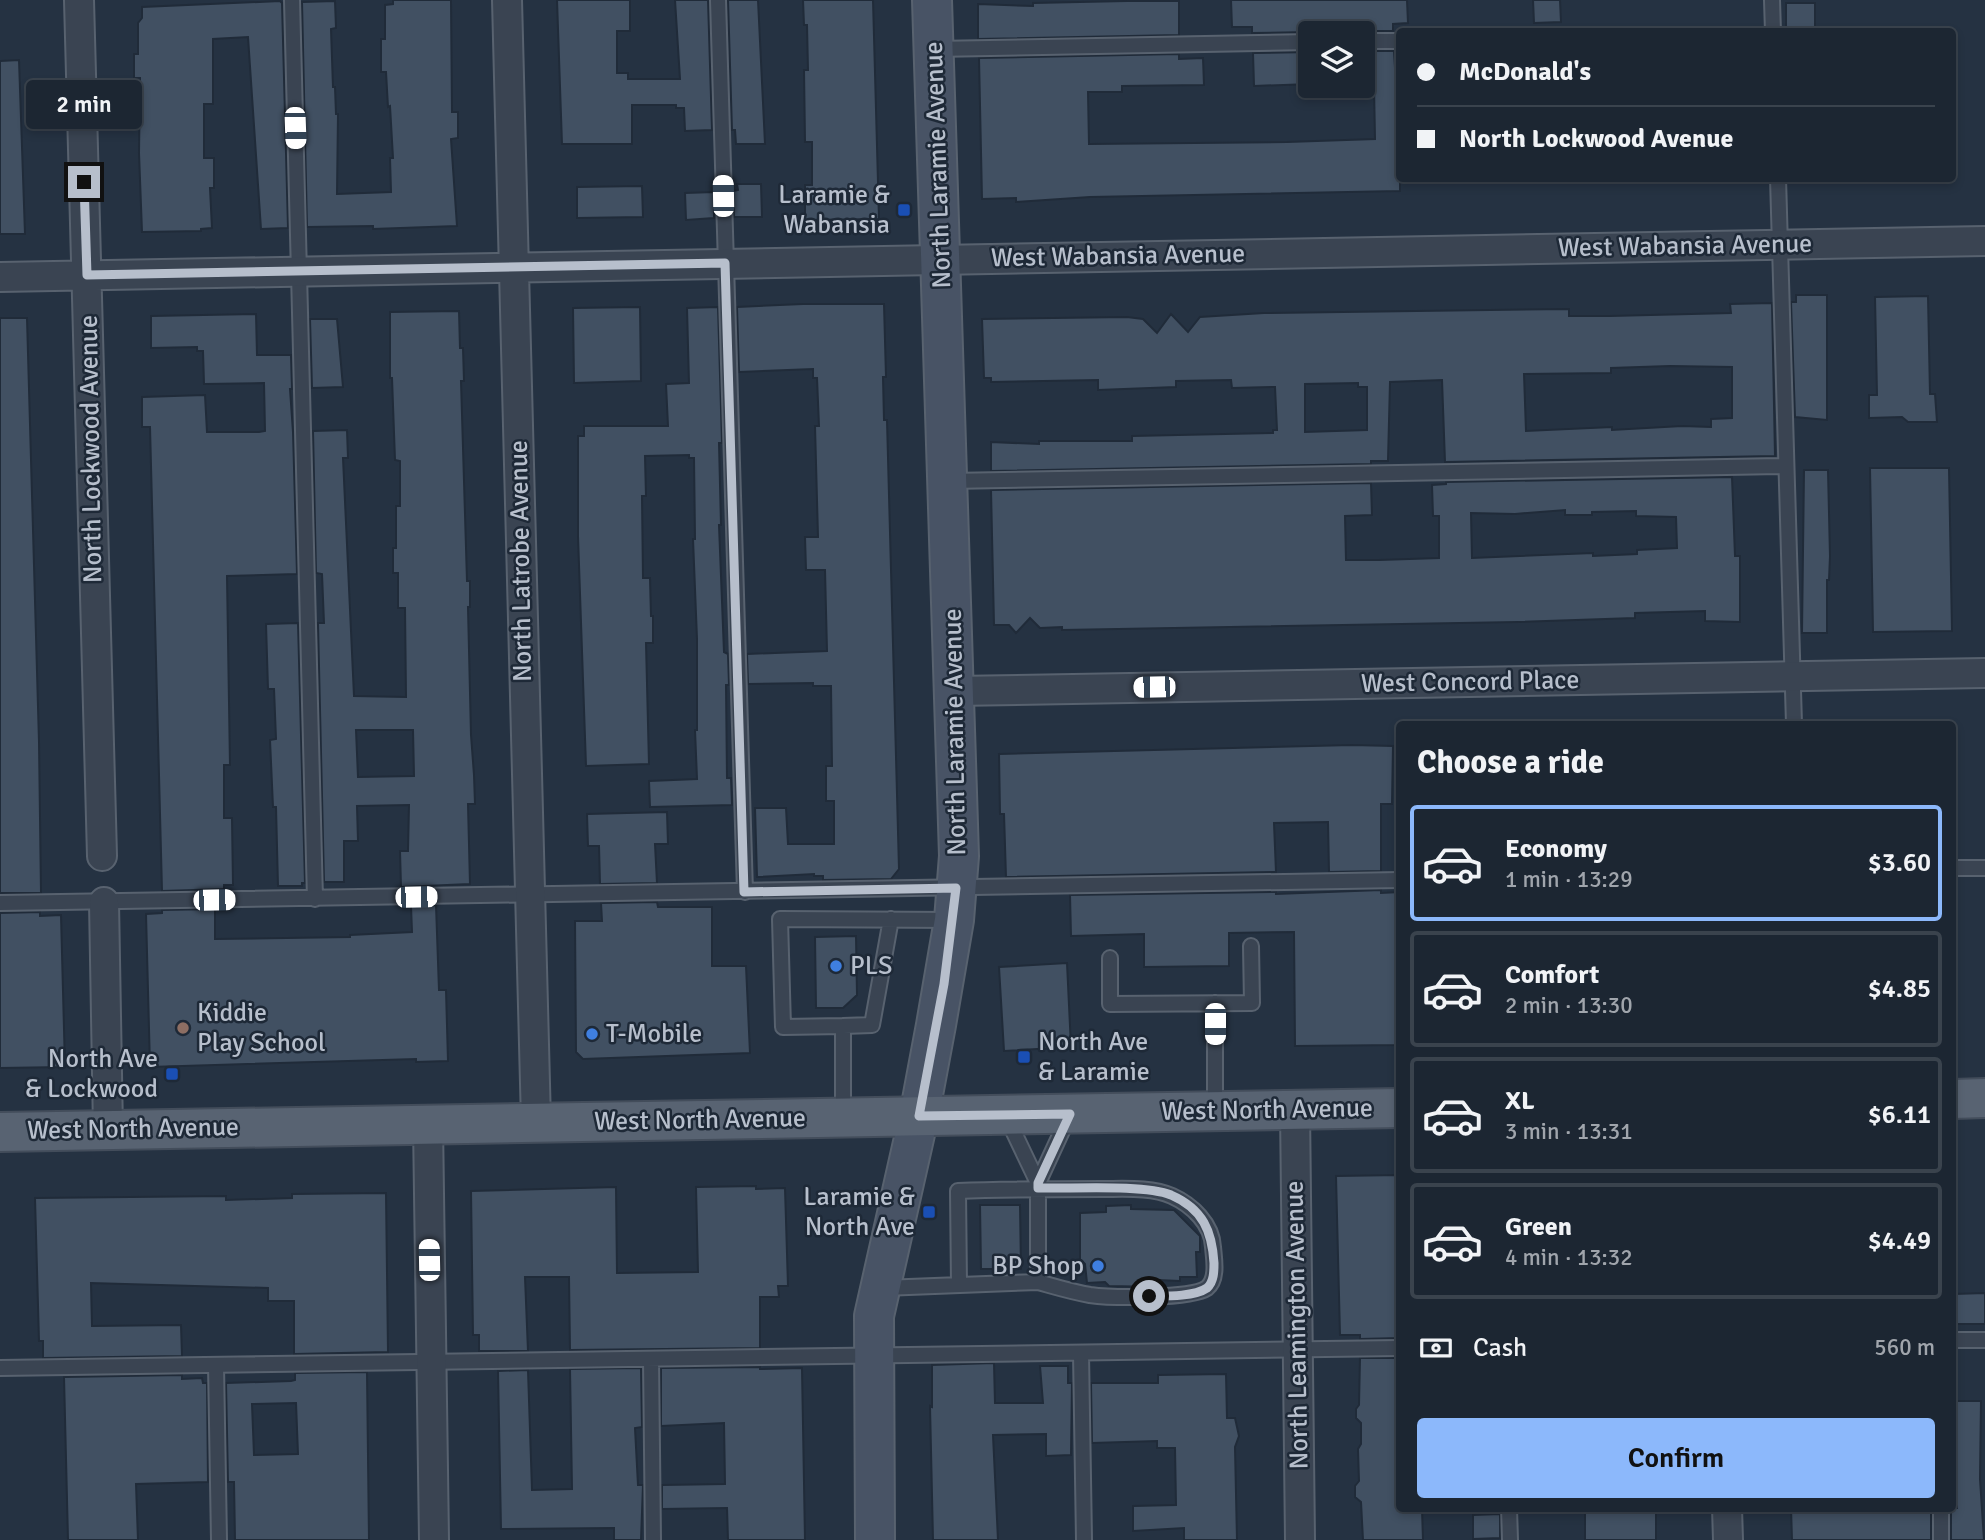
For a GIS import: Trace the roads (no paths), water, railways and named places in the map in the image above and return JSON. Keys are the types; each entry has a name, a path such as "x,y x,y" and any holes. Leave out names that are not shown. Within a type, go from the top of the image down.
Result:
{"main road":[{"path":"1956,1098 1985,1098"},
{"name":"West North Avenue","path":"0,1132 1396,1108"}],"street":[{"name":"North Lockwood Avenue","path":"79,0 102,856"},
{"name":"North Latrobe Avenue","path":"507,0 536,1122"},
{"name":"North Laramie Avenue","path":"875,1540 874,1316 919,1116 955,904 959,856 932,0"},
{"name":"West Wabansia Avenue","path":"0,277 1985,241"},
{"name":"West Concord Place","path":"954,691 1985,673"},
{"path":"104,902 108,1130"},
{"name":"North Leamington Avenue","path":"1295,1110 1300,1540"},
{"path":"428,1124 434,1540"},
{"path":"1727,1512 1728,1540"}],"lane":[{"path":"292,0 315,899"},
{"path":"718,0 744,892"},
{"path":"1772,0 1773,28"},
{"path":"1375,41 1396,40"},
{"path":"933,50 1298,42"},
{"path":"1778,182 1794,721"},
{"path":"948,481 1786,466"},
{"path":"1956,868 1985,867"},
{"path":"0,904 744,892 955,904 1396,880"},
{"path":"891,919 872,1025 783,1027 780,919 891,919 955,904"},
{"path":"1110,958 1111,1004 1252,1003 1251,946"},
{"path":"1215,1003 1215,1110"},
{"path":"843,1026 843,1117"},
{"path":"1038,1282 1038,1186 1070,1114"},
{"path":"1005,1115 1038,1186"},
{"path":"880,1288 959,1285 1038,1282 1094,1296 1177,1296 1206,1289 1212,1282 1213,1240 1208,1227 1196,1212 1171,1195 1136,1189 1038,1186 958,1191 959,1285"},
{"path":"1956,1340 1985,1340"},
{"path":"0,1368 1396,1348"},
{"path":"1081,1353 1084,1540"},
{"path":"651,1359 653,1540"},
{"path":"216,1365 219,1540"},
{"path":"1509,1512 1510,1540"},
{"path":"1941,1512 1941,1540"}],"place":[{"name":"Laramie & Wabansia","path":"904,210"},
{"name":"PLS","path":"836,966"},
{"name":"Kiddie Play School","path":"183,1028"},
{"name":"T-Mobile","path":"592,1034"},
{"name":"North Ave & Laramie","path":"1024,1057"},
{"name":"North Ave & Lockwood","path":"172,1074"},
{"name":"Laramie & North Ave","path":"929,1212"},
{"name":"BP Shop","path":"1098,1266"}]}
